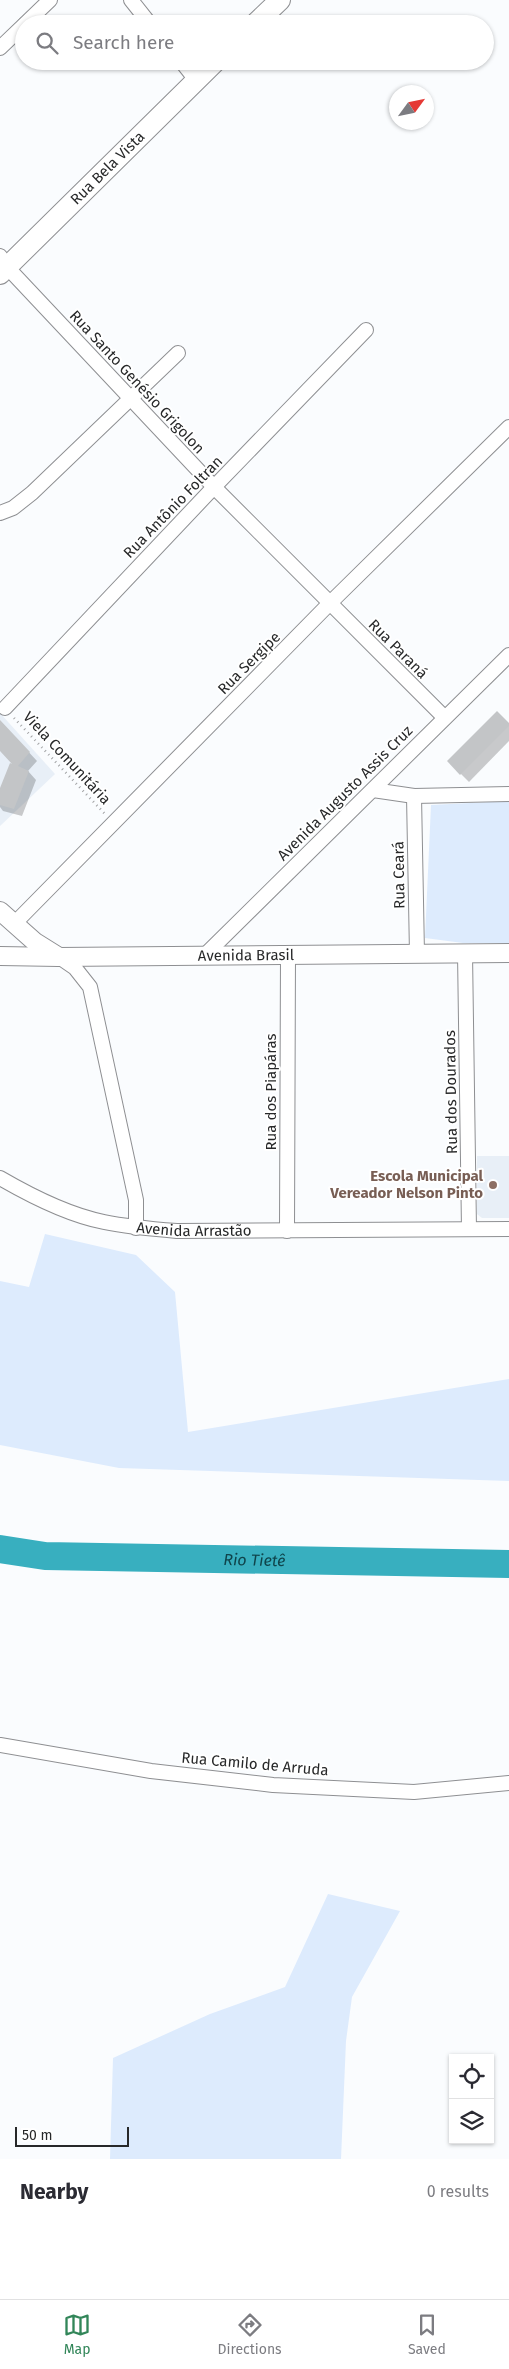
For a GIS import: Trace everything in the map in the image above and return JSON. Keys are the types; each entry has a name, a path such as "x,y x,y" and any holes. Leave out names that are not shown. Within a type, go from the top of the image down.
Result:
{"main road":[{"path":"264,15 280,0"},
{"name":"Rua Bela Vista","path":"2,266 207,70"}],"street":[{"path":"34,15 50,0"},
{"path":"131,0 143,15"},
{"path":"0,48 15,33"},
{"path":"188,70 196,80"},
{"name":"Rua Santo Genésio Grigolon","path":"2,266 329,604"},
{"name":"Rua Antônio Foltran","path":"5,708 366,330"},
{"path":"0,514 13,508 32,493 178,353"},
{"name":"Rua Sergipe","path":"14,924 329,604 509,427"},
{"name":"Rua Paraná","path":"329,604 444,717"},
{"name":"Avenida Augusto Assis Cruz","path":"205,955 373,790 444,717 509,655"},
{"path":"373,790 414,796 509,794"},
{"name":"Rua Ceará","path":"414,796 417,954"},
{"path":"0,910 35,942 59,957"},
{"name":"Rua dos Dourados","path":"465,953 469,1230"},
{"name":"Avenida Brasil","path":"59,957 509,953"},
{"name":"Rua dos Piapáras","path":"287,1231 288,954"},
{"path":"0,956 59,957"},
{"name":"Avenida Arrastão","path":"59,957 75,968 90,987 136,1200 136,1228 177,1231 509,1229"},
{"path":"0,1178 17,1188 60,1207 101,1222 136,1228"},
{"name":"Rua Camilo de Arruda","path":"0,1745 151,1771 273,1785 414,1792 509,1783"}],"path":[{"name":"Viela Comunitária","path":"5,708 112,823"}],"shaded area":[{"path":"0,713 55,774 0,826"},
{"path":"509,801 509,943 463,943 425,938 431,805"},
{"name":"Escola Municipal Vereador Nelson Pinto","path":"477,1156 509,1156 509,1218 482,1218 477,1214"},
{"path":"45,1234 136,1255 175,1292 188,1432 509,1379 509,1481 119,1468 0,1445 0,1281 29,1287"},
{"path":"328,1894 400,1911 352,1997 346,2041 341,2159 110,2159 113,2058 210,2014 285,1987"}],"building":[{"path":"497,711 509,723 509,726 460,775 447,761"},
{"path":"0,720 30,752 18,766 29,771 14,809 0,805 0,788 10,763 12,764 0,751"}],"waterway":[{"name":"Rio Tietê","path":"0,1549 45,1556 509,1564"}],"place":[{"name":"Escola Municipal Vereador Nelson Pinto","path":"493,1185"}]}
